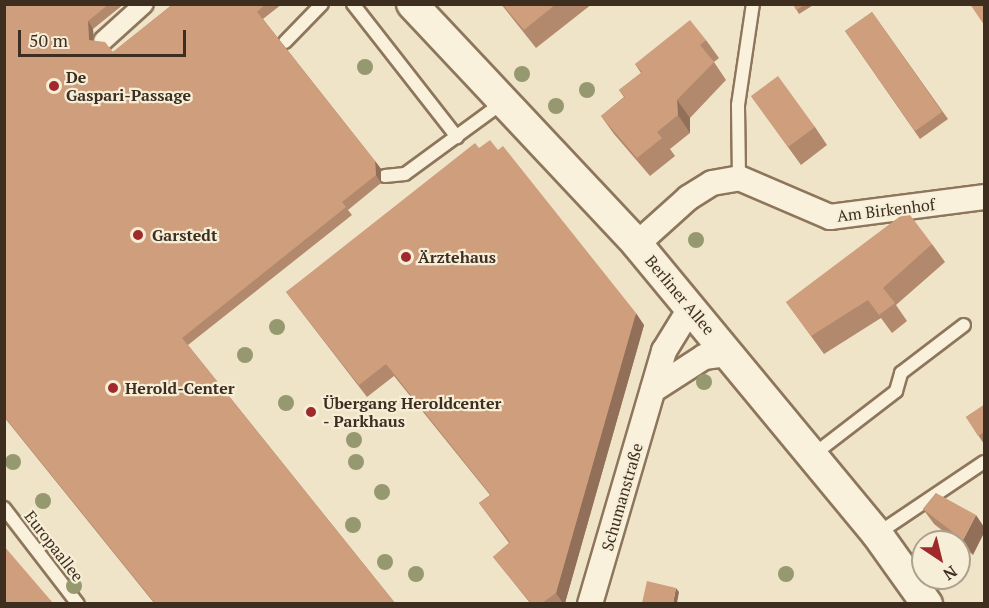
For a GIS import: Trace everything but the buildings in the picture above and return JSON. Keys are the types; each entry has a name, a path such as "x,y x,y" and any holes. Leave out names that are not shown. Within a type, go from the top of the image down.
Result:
{"street":[{"path":"103,41 144,4"},
{"name":"Berliner Allee","path":"412,4 502,103 637,244 877,534 927,603"},
{"path":"637,244 688,198 712,183 739,178"},
{"name":"Am Birkenhof","path":"739,178 830,217 984,197"},
{"name":"Schumanstraße","path":"590,603 664,351 691,307"},
{"path":"653,390 704,357 729,354"}],"lane":[{"path":"285,42 322,4"},
{"path":"353,4 457,137"},
{"path":"739,178 738,105 753,4"},
{"path":"385,176 405,174 502,103"},
{"path":"813,455 896,391 901,373 964,325"},
{"path":"877,534 984,462"},
{"name":"Europaallee","path":"4,508 78,603"}],"place":[{"name":"De Gaspari-Passage","path":"54,86"},
{"name":"Garstedt","path":"138,235"},
{"name":"Ärztehaus","path":"406,257"},
{"name":"Herold-Center","path":"113,388"},
{"name":"Übergang Heroldcenter - Parkhaus","path":"311,412"}]}
